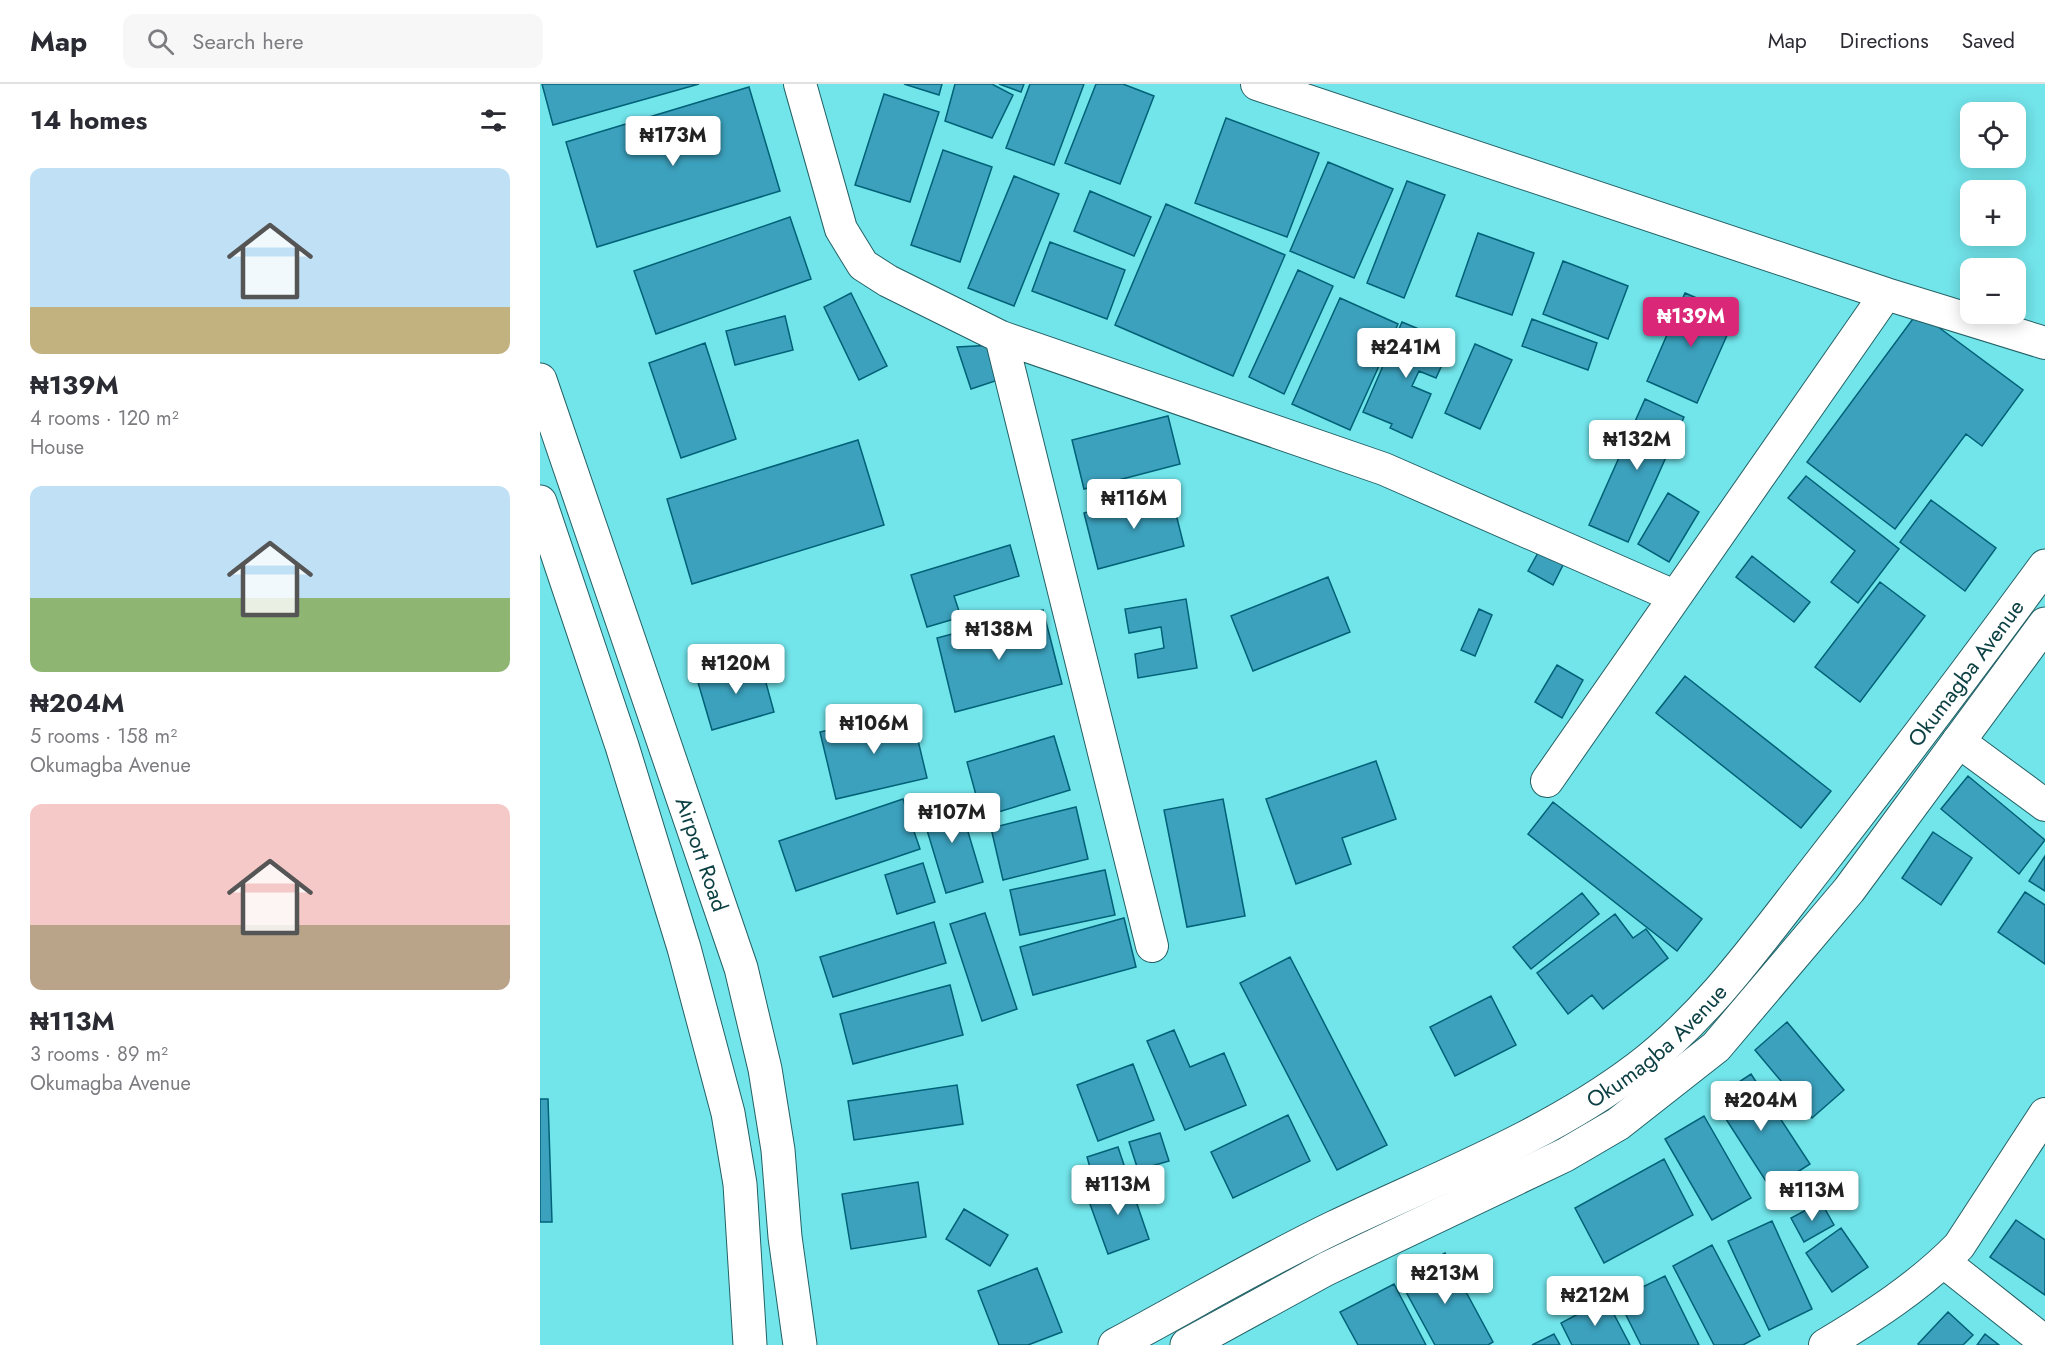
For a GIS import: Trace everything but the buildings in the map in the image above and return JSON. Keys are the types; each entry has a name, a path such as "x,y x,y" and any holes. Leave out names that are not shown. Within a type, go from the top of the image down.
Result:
{"main road":[{"name":"Airport Road","path":"540,380 741,968 765,1069 778,1150 785,1237 800,1345"},
{"name":"Airport Road","path":"540,502 622,746 684,948 726,1103 740,1184 750,1345"},
{"name":"Okumagba Avenue","path":"1115,1345 1331,1229 1512,1144 1590,1102 1640,1066 1690,1023 1746,958 1958,684 2045,566"},
{"name":"Okumagba Avenue","path":"1187,1345 1326,1269 1565,1155 1627,1117 1716,1047 1849,890 2045,624"}],"street":[{"path":"800,84 841,229 863,265 888,281 1001,337 1384,469 1674,596"},
{"path":"1257,84 1886,294 2045,343"},
{"path":"1546,781 1886,294"},
{"path":"1001,337 1152,946"},
{"path":"1958,741 2045,805"},
{"path":"1825,1345 1872,1317 1944,1262 1959,1246 2045,1114"},
{"path":"1944,1262 2045,1342"}]}
